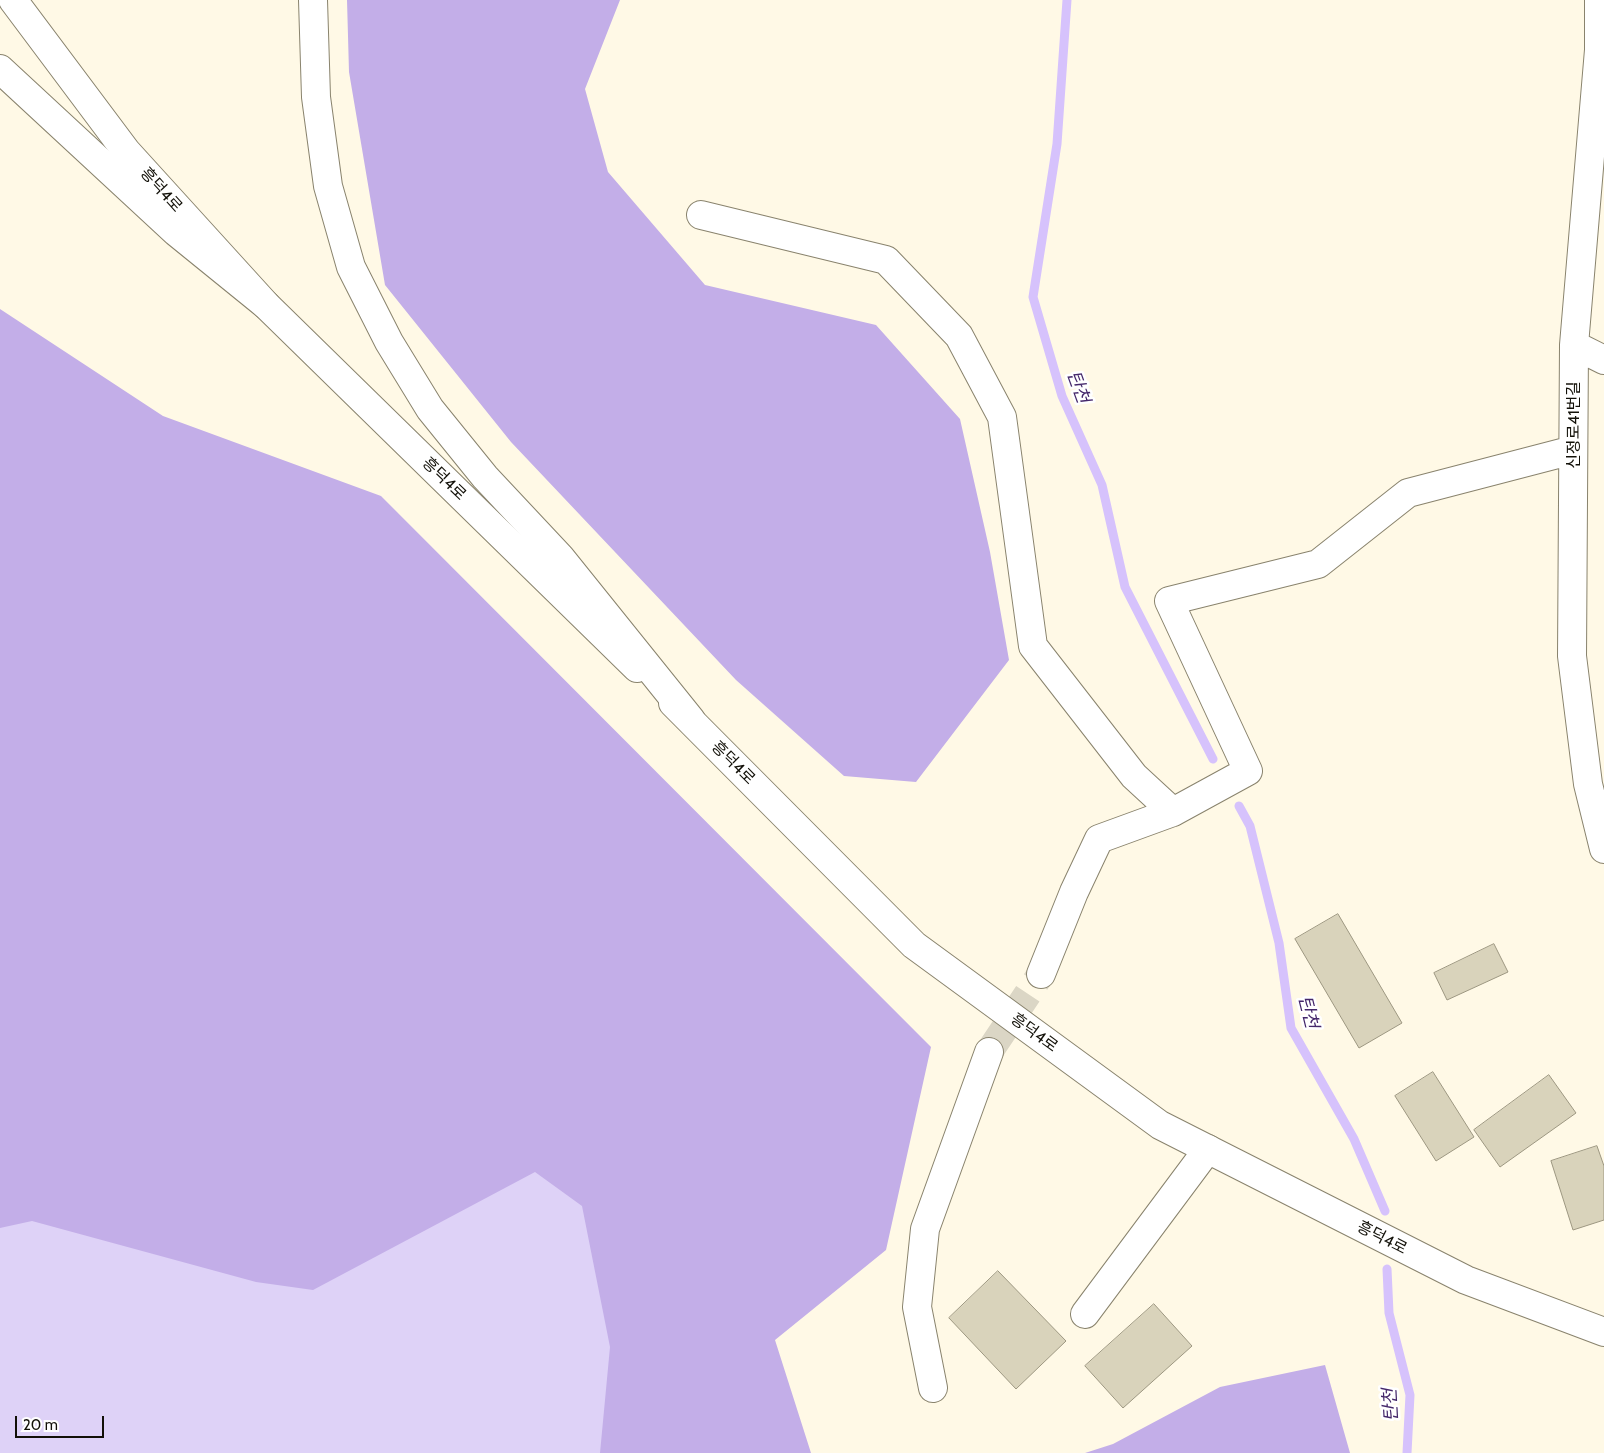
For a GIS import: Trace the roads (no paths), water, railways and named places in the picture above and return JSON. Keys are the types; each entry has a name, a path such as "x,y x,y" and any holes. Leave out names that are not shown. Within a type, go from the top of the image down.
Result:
{"street":[{"name":"흥덕4로","path":"13,0 126,151 266,305 690,720 914,945 1160,1125 1466,1280 1604,1332"},
{"path":"313,0 316,97 328,186 351,267 389,342 436,416 485,478 560,558 690,720"},
{"name":"신정로41번길","path":"1599,0 1599,50 1574,345 1572,656 1588,784 1604,849"},
{"path":"0,69 176,232 266,305"},
{"path":"701,215 886,260 959,336 1002,417 1033,646 1134,776 1173,812"},
{"path":"1574,345 1604,360"},
{"path":"1041,974 1099,839 1173,812 1248,770 1169,601 1318,564 1408,493 1574,450"},
{"path":"933,1388 917,1308 926,1229 989,1052"},
{"path":"1085,1314 1208,1149"}],"waterway":[{"name":"탄천","path":"1067,0 1057,144 1033,297 1062,396 1102,485 1125,587 1213,759"},
{"name":"탄천","path":"1239,806 1250,826 1279,943 1291,1028 1354,1139 1385,1211"},
{"name":"탄천","path":"1387,1269 1389,1313 1410,1395 1407,1453"}],"tunnel":[{"path":"989,1052 1041,974"}]}
